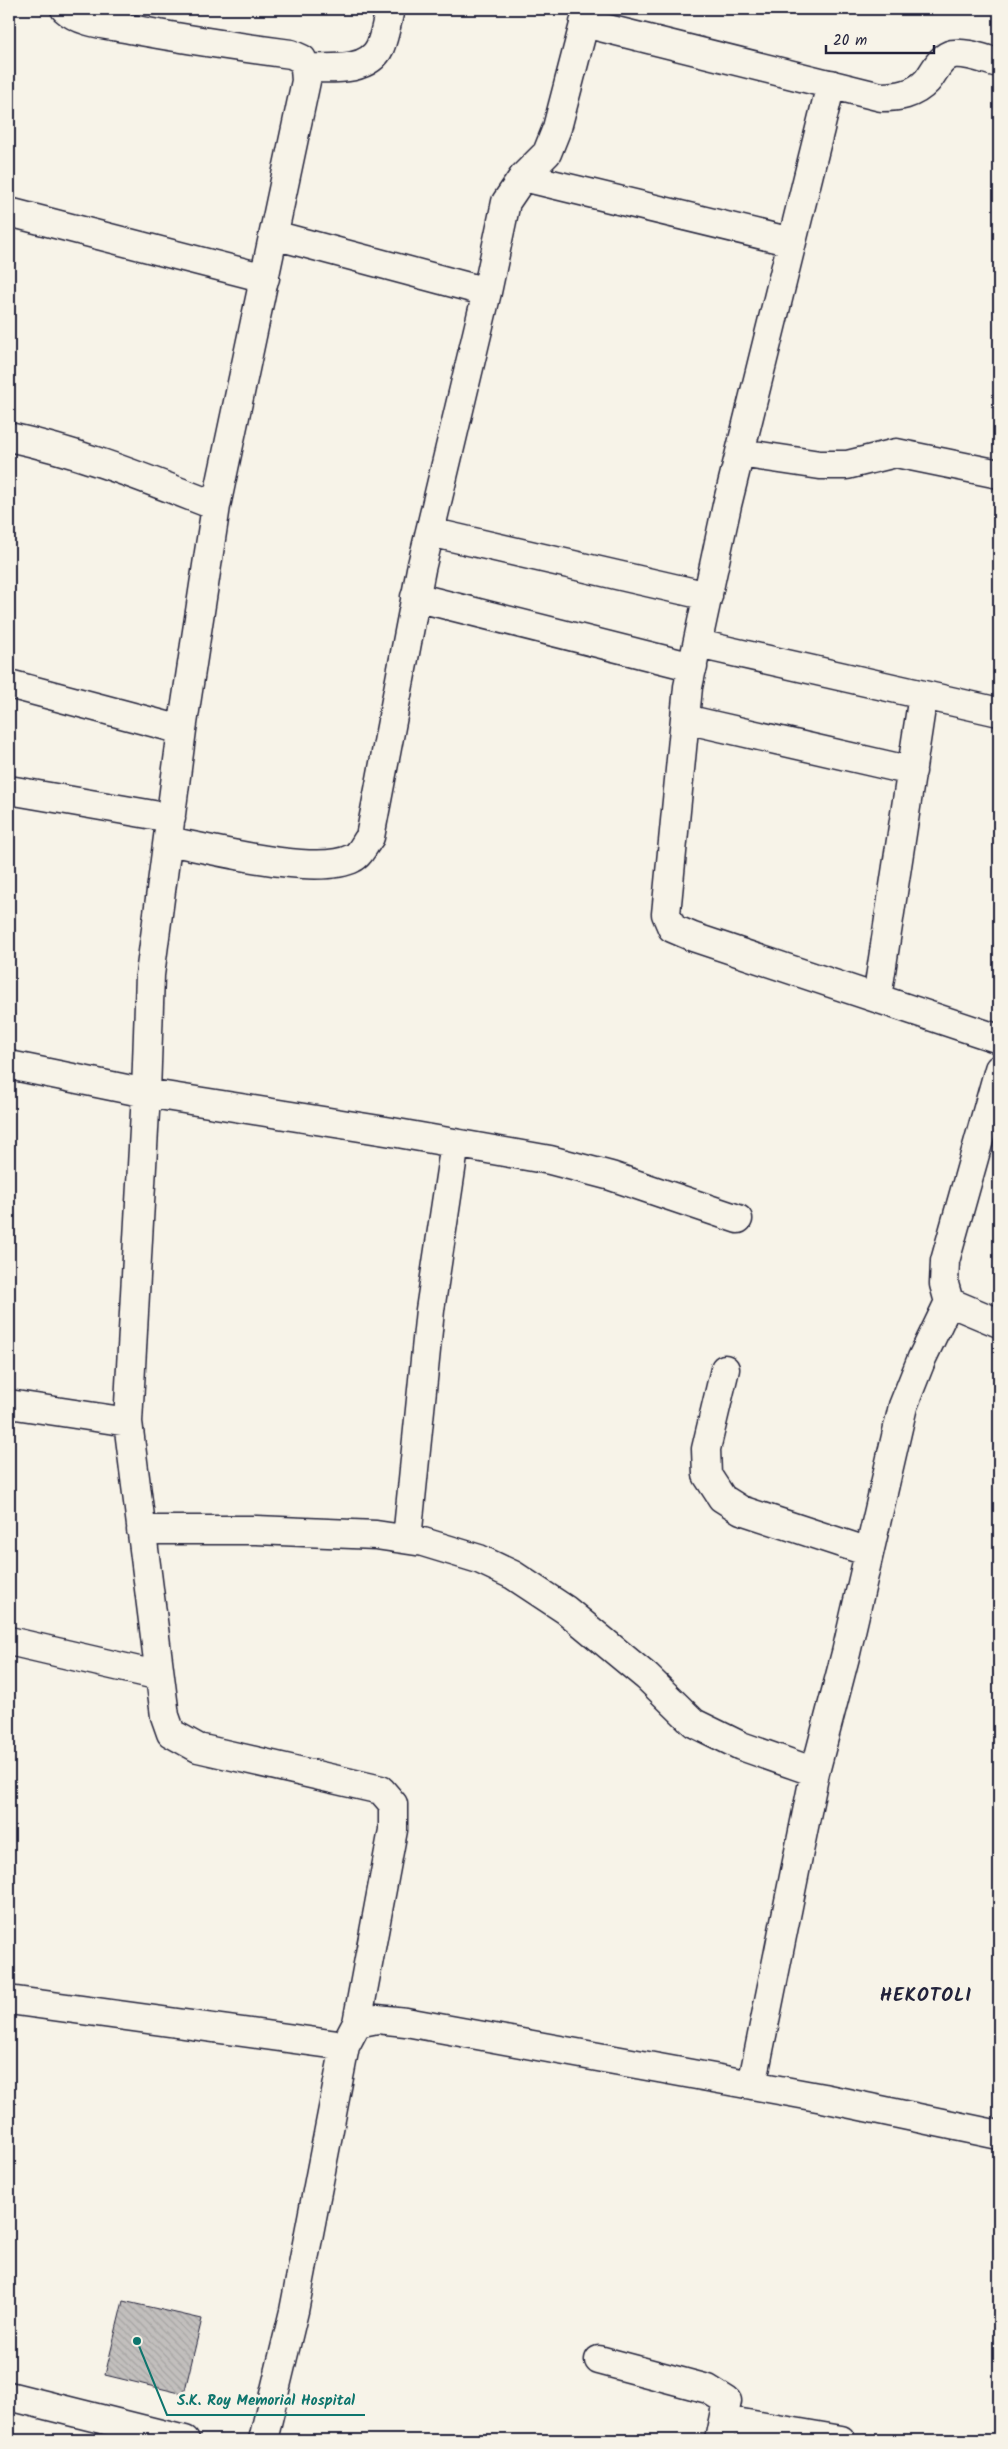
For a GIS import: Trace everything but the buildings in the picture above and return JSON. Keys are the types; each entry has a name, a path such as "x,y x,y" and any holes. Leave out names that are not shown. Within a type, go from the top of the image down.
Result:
{"street":[{"path":"65,9 71,15 102,23 190,40 290,54 302,60 306,68 306,81 216,506 182,730 150,975 146,1093 128,1422 165,1716 171,1733 198,1748 381,1790 393,1804 393,1830 294,2311 263,2440"},
{"path":"306,68 340,68 358,65 370,59 380,48 390,9"},
{"path":"9,790 303,866 339,864 356,857 370,837 378,803 415,597 487,292 506,202 523,177 547,153 557,128 586,16 881,97 899,97 915,91 927,81 944,58 954,54 999,63"},
{"path":"831,84 740,453 695,656 685,719 666,898 666,914 672,928 693,937 999,1038"},
{"path":"523,177 792,242"},
{"path":"9,212 264,278"},
{"path":"274,235 487,292"},
{"path":"9,437 58,447 100,461 216,506"},
{"path":"740,453 820,465 848,465 896,453 999,474"},
{"path":"430,532 708,596"},
{"path":"415,597 695,656 923,694 999,712"},
{"path":"9,684 182,730"},
{"path":"877,998 923,694"},
{"path":"685,719 912,771"},
{"path":"9,1065 146,1093 550,1160 611,1176 738,1219"},
{"path":"752,2085 815,1772 903,1406 922,1358 949,1302 944,1284 945,1261 999,1069"},
{"path":"406,1539 430,1310 455,1143"},
{"path":"949,1302 999,1323"},
{"path":"725,1369 706,1449 707,1474 722,1498 741,1510 869,1552"},
{"path":"9,1404 128,1422"},
{"path":"141,1530 256,1530 376,1535 423,1542 479,1560 513,1575 566,1610 647,1677 694,1723 741,1746 815,1772"},
{"path":"9,1641 160,1676"},
{"path":"9,2000 351,2034 377,2019 406,2022 752,2085 999,2135"},
{"path":"599,2360 708,2389 727,2401 721,2430 841,2440"},
{"path":"9,2396 185,2440"}],"place":[{"name":"S.K. Roy Memorial Hospital","path":"137,2341"}],"district":[{"name":"HEKOTOLI","path":"926,1996"}]}
